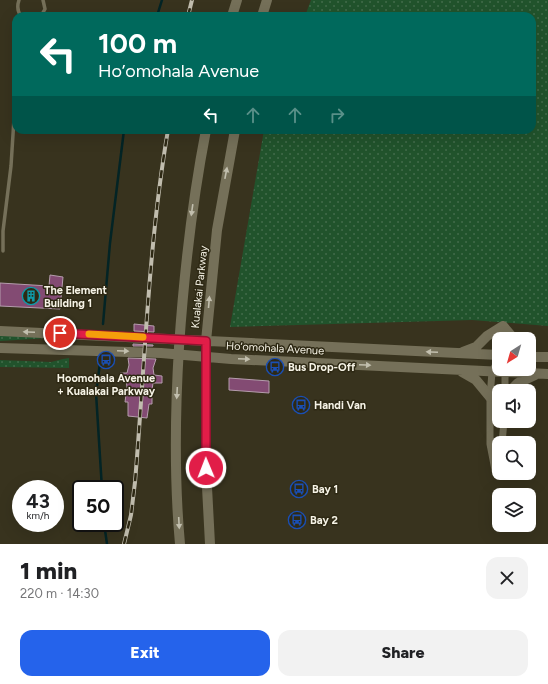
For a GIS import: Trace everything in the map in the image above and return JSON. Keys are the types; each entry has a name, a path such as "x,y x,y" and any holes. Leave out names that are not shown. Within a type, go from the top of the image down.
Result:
{"main road":[{"path":"233,12 237,0"},
{"path":"263,12 267,0"},
{"name":"Kualakai Parkway","path":"180,544 175,437 179,354 183,291 190,224 205,134"},
{"name":"Kualakai Parkway","path":"210,544 206,468 206,341 217,230 234,134"},
{"path":"503,326 503,332"},
{"path":"503,326 508,332"},
{"path":"460,353 476,347 487,336 503,326"},
{"name":"Ho’omohala Avenue","path":"0,331 492,355"},
{"name":"Ho’omohala Avenue","path":"0,348 101,350 492,372"},
{"path":"536,356 548,357"},
{"path":"454,370 468,375 476,380 490,397"},
{"path":"516,384 524,379 543,374"}],"street":[{"path":"492,372 490,397 490,444 492,454"}],"lane":[{"path":"18,0 19,12"},
{"path":"43,0 45,9 43,12"},
{"path":"3,251 1,231 11,166 13,134"}],"green space":[{"path":"311,0 548,0 548,326 472,320 230,327 263,134 536,134 536,12 306,12"},
{"path":"0,334 50,338 0,341"},
{"path":"69,358 69,368 0,367 0,360 51,362"}],"building":[{"name":"The Element Building 1","path":"50,275 63,277 60,309 0,306 0,283 49,286"},
{"path":"134,324 154,326 154,332 134,331"},
{"path":"133,344 153,345 153,346 133,346"},
{"path":"128,358 156,359 153,368 154,375 162,376 162,383 153,383 152,404 149,404 147,418 128,416 128,402 125,402 127,387 126,380 119,380 120,373 127,373 129,365"},
{"path":"229,378 269,381 269,393 229,390"}],"waterway":[{"path":"158,12 162,0"},
{"path":"103,324 110,243 124,134"},
{"path":"100,363 96,393 101,480"},
{"path":"105,532 107,544"}],"railway":[{"path":"189,12 192,0"},
{"path":"124,544 131,515 135,482 151,262 161,174 167,134"}],"slow traffic":[{"path":"89,334 143,337"}],"place":[{"name":"The Element Building 1","path":"31,296"},
{"name":"Hoomohala Avenue + Kualakai Parkway","path":"106,360"},
{"name":"Bus Drop-Off","path":"275,367"},
{"name":"Handi Van","path":"301,405"},
{"name":"Bay 1","path":"299,489"},
{"name":"Bay 2","path":"297,520"}],"route":[{"path":"60,333 206,341 206,468"}]}
